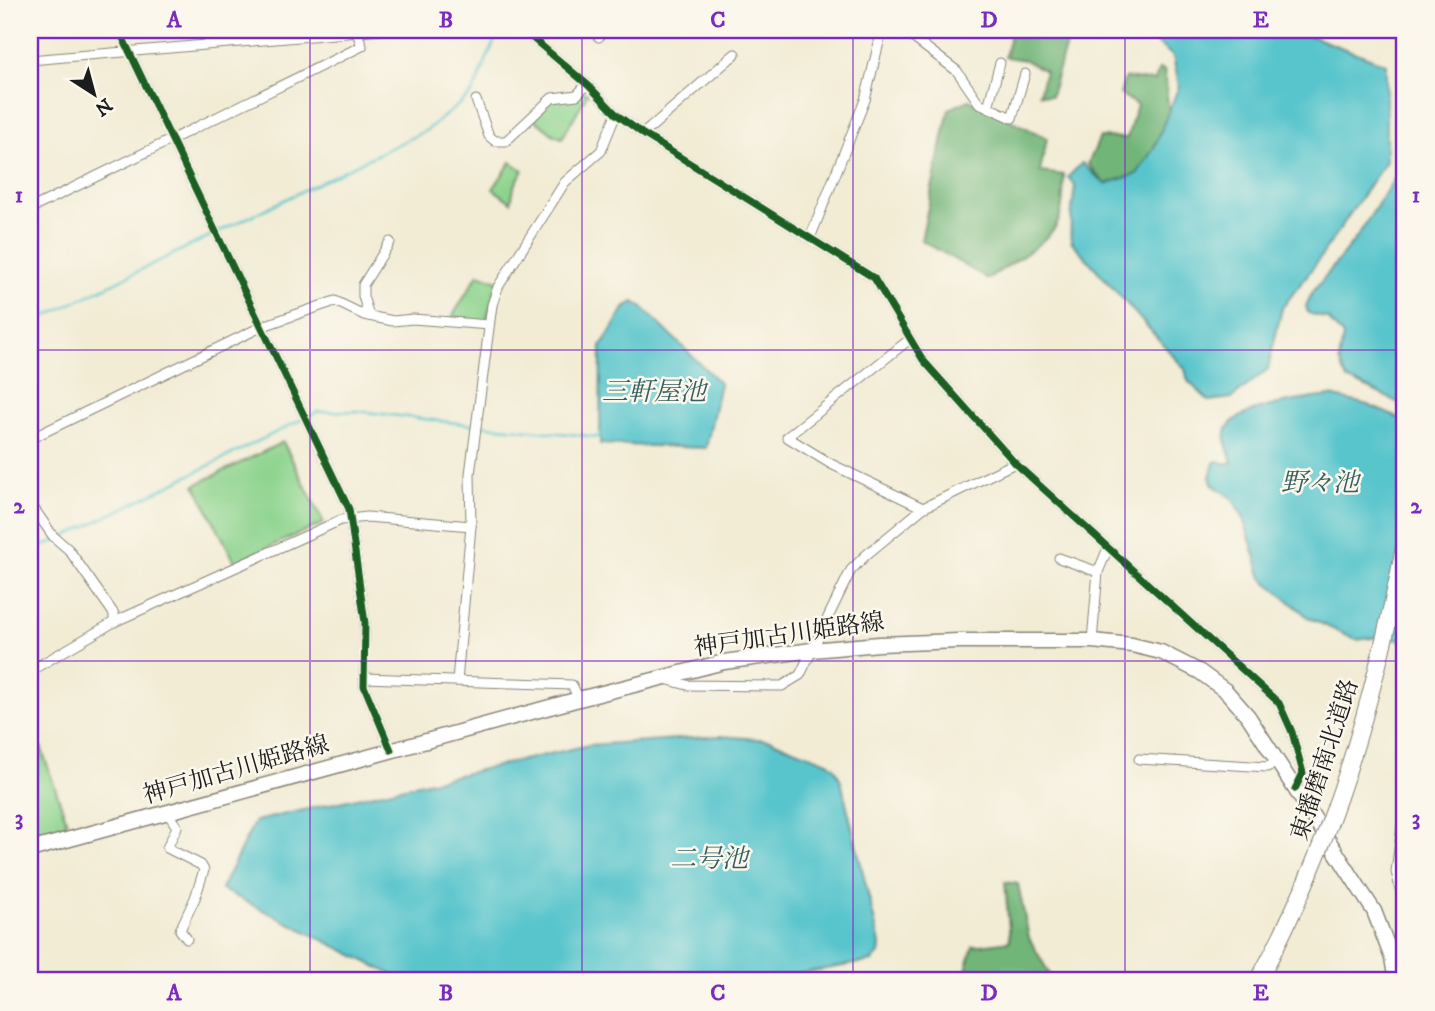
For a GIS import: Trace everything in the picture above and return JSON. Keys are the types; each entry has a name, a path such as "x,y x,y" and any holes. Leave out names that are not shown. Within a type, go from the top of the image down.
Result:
{"highway":[{"name":"東播磨南北道路","path":"1258,981 1314,865 1344,788 1368,710 1405,543"},
{"name":"東播磨南北道路","path":"1269,981 1320,874 1352,791 1376,712 1405,584"}],"main road":[{"name":"神戸加古川姫路線","path":"30,850 579,699 724,662 812,650 905,643 1092,641 1161,652 1200,672 1226,691 1248,716 1374,911 1399,958 1396,981"}],"street":[{"path":"119,30 349,509 365,622 364,686 391,750"},
{"path":"30,60 382,30"},
{"path":"523,30 587,84 616,114 643,134 874,278 910,339 936,376 1015,463 1279,703 1292,732 1303,773 1295,789"},
{"path":"592,30 599,37"},
{"path":"810,238 865,100 882,30"},
{"path":"903,30 957,71 975,100 1014,117 1025,75"},
{"path":"30,209 362,46 357,31"},
{"path":"643,134 735,54"},
{"path":"988,107 1000,63"},
{"path":"476,100 489,136 500,142 506,141 552,98 577,95 587,84"},
{"path":"457,681 471,526 470,474 489,325 498,287 565,182 601,151 616,114"},
{"path":"369,316 363,285 390,242"},
{"path":"30,439 263,326 335,301 369,316 393,321 413,319 489,325"},
{"path":"910,339 787,437 831,464 923,508"},
{"path":"660,678 687,685 782,686 800,675 851,570 923,508 1015,463"},
{"path":"30,503 53,536 69,550 114,614 114,622"},
{"path":"30,670 114,622 341,520 367,517 471,526"},
{"path":"1092,641 1098,572 1108,548"},
{"path":"1059,558 1098,572"},
{"path":"364,678 572,685 579,699"},
{"path":"1139,759 1267,767 1278,762"},
{"path":"1405,804 1402,846 1396,872 1405,908"},
{"path":"167,812 177,827 167,848 201,865 204,870 180,930 187,939"}],"green space":[{"path":"1011,30 1107,30 1098,46 1077,31 1069,34 1051,96 1039,94 1045,71 1025,60 1005,57"},
{"path":"1159,69 1164,70 1169,111 1154,148 1137,174 1105,184 1088,164 1100,137 1127,138 1137,105 1120,94 1125,78 1155,81"},
{"path":"588,93 562,138 534,119 549,101"},
{"path":"969,100 1047,138 1040,172 1064,175 1061,210 1054,229 1032,249 988,279 921,240 949,109"},
{"path":"511,162 523,170 514,187 511,202 493,189"},
{"path":"478,274 498,281 486,322 451,319"},
{"path":"283,442 324,523 235,562 195,485"},
{"path":"41,747 67,822 30,836 30,751"},
{"path":"1005,882 1018,884 1029,938 1050,975 1038,981 958,981 963,980 973,946 1010,941"}],"water":[{"path":"1141,30 1305,30 1305,34 1386,64 1386,161 1318,261 1282,308 1268,369 1232,398 1209,401 1188,381 1185,369 1071,241 1075,186 1068,177 1082,163 1105,184 1137,174 1154,148 1179,86 1173,56"},
{"path":"1405,178 1405,406 1348,380 1339,361 1343,336 1328,319 1308,313 1306,306 1312,293 1357,237 1394,179"},
{"name":"三軒屋池","path":"634,302 720,383 706,448 600,444 601,347 625,307"},
{"name":"野々池","path":"1331,396 1368,405 1405,421 1405,645 1400,639 1379,637 1356,640 1309,618 1262,578 1243,517 1232,498 1213,485 1210,477 1214,463 1232,462 1226,437 1227,429 1233,421 1258,409"},
{"name":"二号池","path":"721,736 770,740 828,762 835,768 841,781 880,944 879,954 872,961 755,981 405,981 221,889 255,821 589,745"}],"waterway":[{"path":"30,324 427,130 472,94 499,30"},
{"path":"30,552 317,412 358,411 473,425"},
{"path":"479,425 598,437 600,435"}],"cycle path":[{"path":"119,30 349,509 365,623 364,686 391,750"},
{"path":"523,30 589,86 616,114 643,134 874,278 923,360 1015,463 1279,703 1292,732 1303,773 1295,789"}]}
